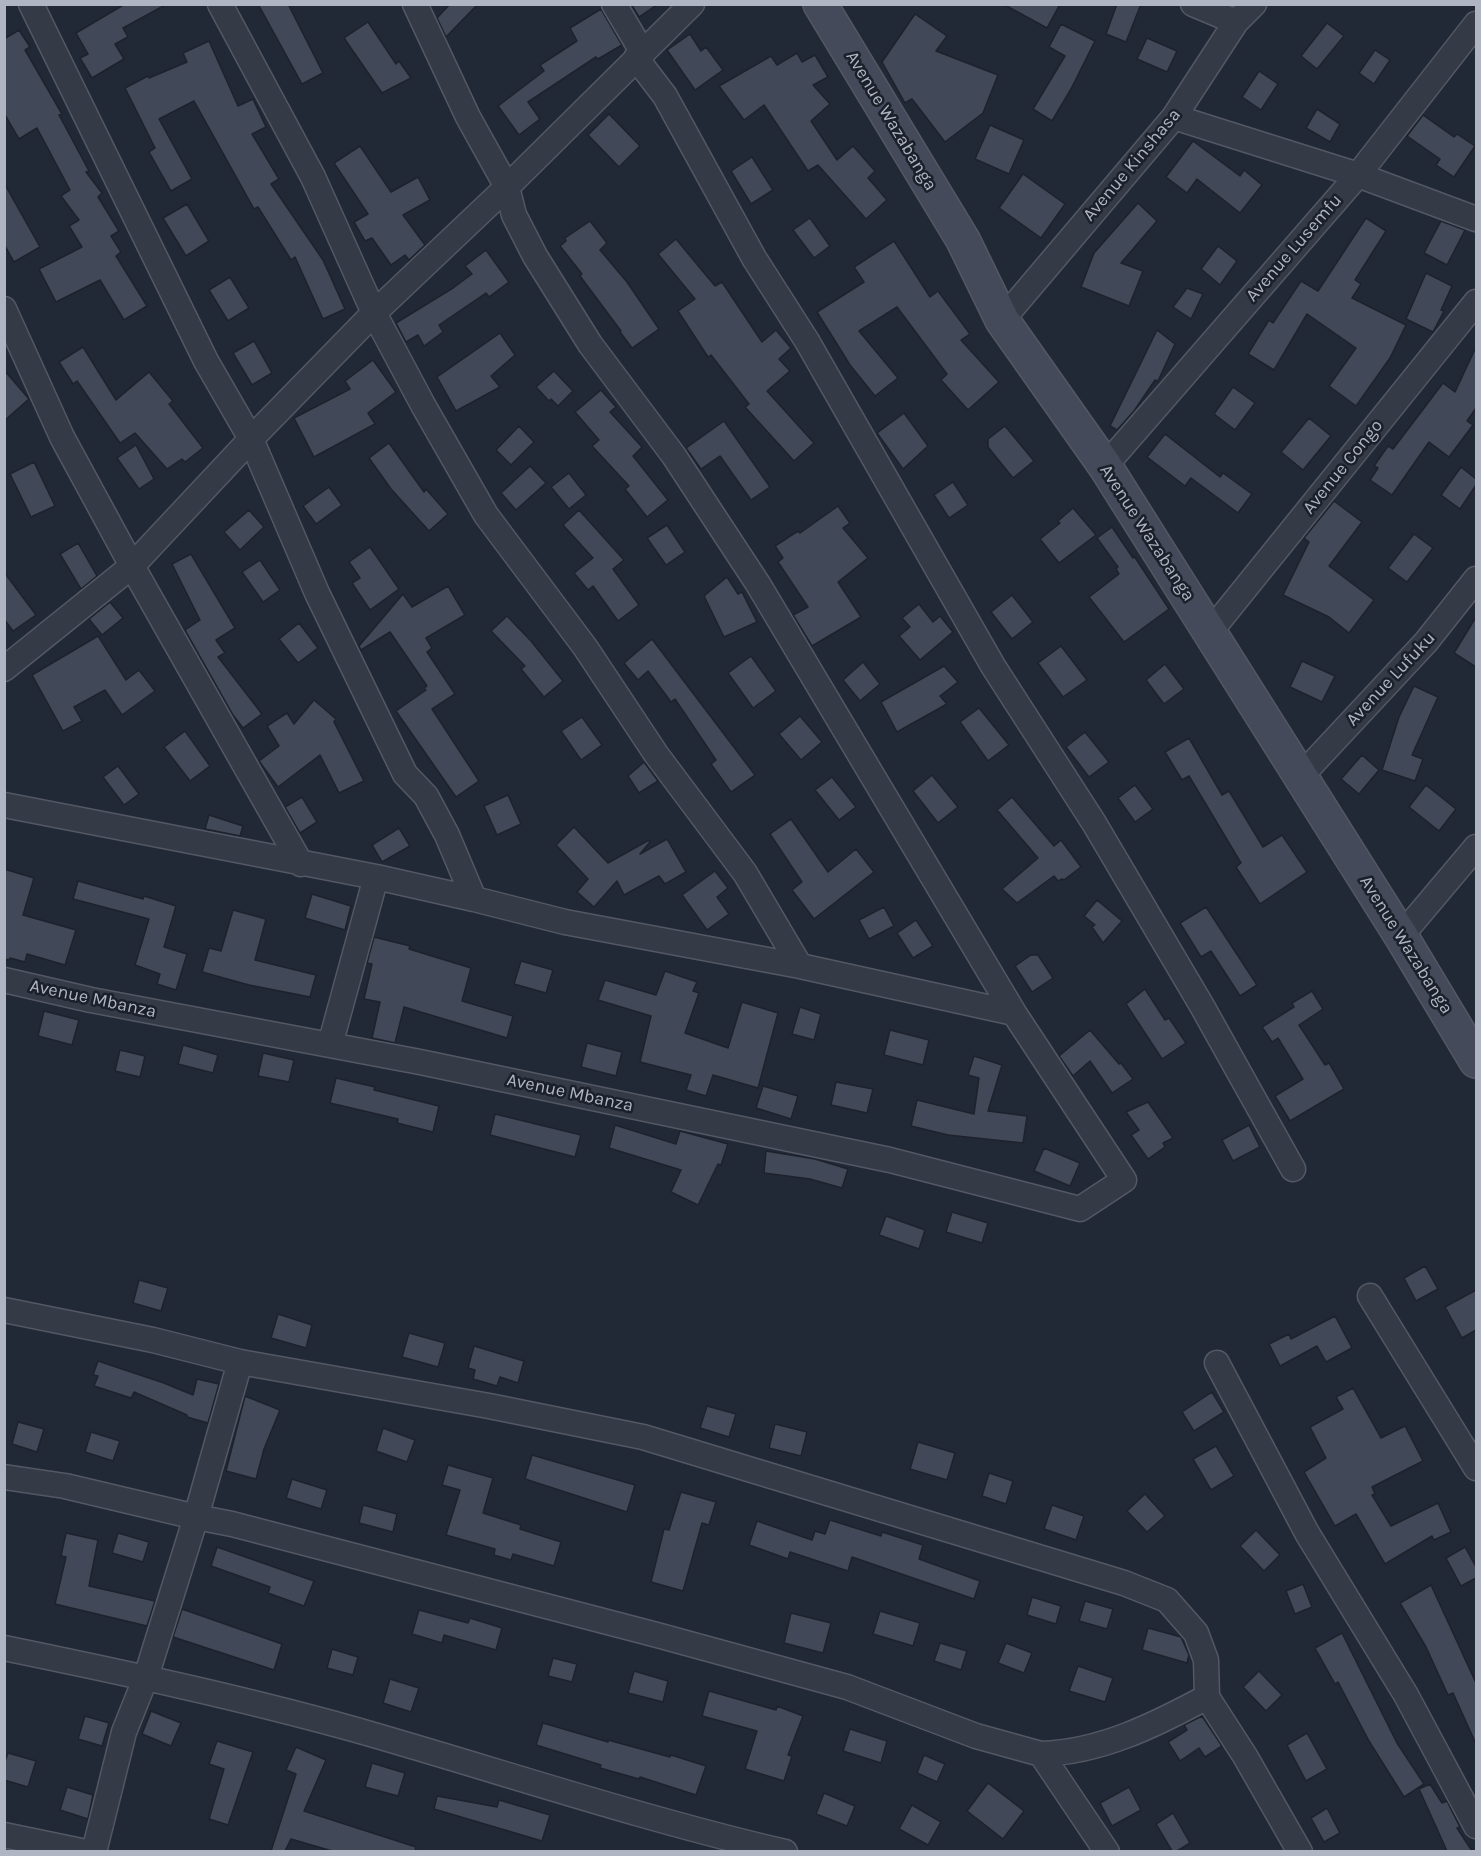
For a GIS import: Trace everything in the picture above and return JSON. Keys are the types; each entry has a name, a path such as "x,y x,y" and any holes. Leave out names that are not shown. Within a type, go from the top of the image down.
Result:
{"main road":[{"name":"Avenue Wazabanga","path":"820,4 963,240 1002,320 1105,466 1401,936 1476,1061"}],"street":[{"path":"31,4 206,361 251,439 317,592 405,774 426,796 447,835 474,899"},
{"path":"220,4 313,177 374,313 486,515 585,647 656,754 745,873 800,966"},
{"path":"415,4 468,117 507,187 514,215 535,256 590,344 674,456 758,584 1014,1013"},
{"path":"614,4 640,56 665,96 754,258 807,341 993,666 1106,843 1202,1006 1293,1169"},
{"path":"4,669 132,567 251,439 374,313 507,187 692,4"},
{"path":"1194,4 1236,22"},
{"name":"Avenue Kinshasa","path":"1002,320 1174,117 1236,22 1254,4"},
{"name":"Avenue Lusemfu","path":"1105,466 1358,175 1476,24"},
{"path":"1174,117 1358,175 1476,219"},
{"name":"Avenue Congo","path":"1210,632 1476,302"},
{"path":"4,309 62,437 132,567 301,864"},
{"name":"Avenue Lufuku","path":"1300,776 1426,642 1476,579"},
{"path":"4,805 376,878 565,922 800,966 1014,1013"},
{"path":"1401,936 1476,847"},
{"path":"330,1045 376,878"},
{"name":"Avenue Mbanza","path":"4,981 431,1064 890,1160 1080,1209 1124,1180 1014,1013"},
{"path":"1370,1296 1476,1468"},
{"path":"4,1311 153,1340 240,1362 478,1404 643,1437 1124,1583 1167,1600 1196,1633 1206,1660 1207,1697 1245,1756 1300,1851"},
{"path":"94,1851 124,1732 146,1677 196,1518 240,1362"},
{"path":"1217,1363 1307,1533 1406,1695 1476,1826"},
{"path":"4,1477 65,1486 196,1518 232,1524 657,1635 847,1687 976,1736 1041,1754 1081,1750 1150,1727 1207,1697"},
{"path":"4,1648 146,1677 352,1729 685,1826 782,1851"},
{"path":"1041,1754 1107,1851"},
{"path":"4,1835 86,1851"}],"building":[{"path":"125,4 167,4 123,28 128,37 115,44 124,59 92,78 80,58 88,54 76,33"},
{"path":"258,4 288,4 323,73 302,84"},
{"path":"450,4 478,4 446,37 437,18"},
{"path":"631,4 658,4 639,17"},
{"path":"1003,4 1060,4 1047,28"},
{"path":"1117,4 1141,4 1126,42 1106,34"},
{"path":"601,9 622,45 598,59 596,57 528,102 540,119 519,135 498,106 544,71 540,65 577,41 570,28"},
{"path":"915,14 947,36 936,51 998,75 983,113 945,142 912,99 905,103 882,62"},
{"path":"368,22 396,64 399,61 411,78 382,93 344,38"},
{"path":"1327,23 1344,36 1317,69 1301,56"},
{"path":"1061,24 1095,41 1052,121 1033,109 1065,56 1049,47"},
{"path":"19,30 30,47 25,50 62,114 59,115 89,171 86,172 102,193 98,197 119,231 111,236 121,252 116,256 147,306 124,320 100,280 56,302 39,269 82,247 69,226 79,220 61,196 70,190 37,128 19,139 4,113 4,39"},
{"path":"690,34 701,51 706,47 723,70 695,90 667,50"},
{"path":"1147,38 1177,51 1167,72 1137,59"},
{"path":"209,41 238,106 253,99 266,127 252,134 279,179 271,184 323,260 345,309 323,319 295,257 291,260 258,207 254,209 194,101 159,119 192,179 171,191 149,152 155,148 125,88 148,76 149,78 187,62 183,53"},
{"path":"1375,50 1390,60 1374,84 1359,73"},
{"path":"797,53 802,62 815,55 828,77 813,85 830,104 811,121 837,160 853,146 875,171 868,178 887,200 866,219 818,165 808,171 764,105 744,120 719,86 771,56 777,65"},
{"path":"1259,71 1278,84 1261,110 1242,97"},
{"path":"1317,109 1340,124 1330,142 1306,128"},
{"path":"609,114 640,146 619,167 588,135"},
{"path":"1423,115 1454,137 1457,134 1475,146 1454,177 1436,165 1440,159 1407,136"},
{"path":"990,125 1024,140 1009,174 975,159"},
{"path":"1193,141 1240,176 1244,170 1262,185 1240,213 1197,179 1187,193 1166,177"},
{"path":"360,146 391,192 418,177 430,200 403,215 425,245 409,260 405,255 391,265 372,238 365,241 354,222 368,214 334,163"},
{"path":"752,157 773,190 751,204 731,171"},
{"path":"1023,174 1065,204 1041,238 999,208"},
{"path":"4,183 40,247 14,262 4,244"},
{"path":"1138,203 1157,221 1121,263 1143,271 1129,306 1081,287 1094,253"},
{"path":"187,204 209,241 186,256 163,218"},
{"path":"810,218 830,246 814,258 793,230"},
{"path":"1366,218 1386,231 1355,280 1361,284 1352,298 1406,325 1390,358 1356,406 1329,386 1356,348 1307,314 1274,370 1248,354 1269,320 1273,323 1301,281 1318,291"},
{"path":"590,221 607,243 600,250 627,282 659,329 632,348 580,276 582,274 560,246 566,241 565,238"},
{"path":"1441,221 1465,230 1447,265 1424,253"},
{"path":"676,239 715,286 722,282 762,342 776,330 791,348 779,359 790,371 767,391 814,443 794,461 745,407 749,404 711,355 708,357 678,311 695,299 658,254"},
{"path":"894,241 930,297 938,291 970,334 961,340 999,382 968,410 941,380 947,374 897,307 859,331 898,378 875,396 850,365 817,312 864,282 854,267"},
{"path":"1218,246 1237,261 1220,285 1201,269"},
{"path":"486,250 509,282 489,297 486,293 439,325 443,332 424,346 418,335 406,342 396,323 472,274 465,266"},
{"path":"1426,273 1452,286 1441,310 1444,311 1433,332 1406,319"},
{"path":"230,277 249,308 228,321 209,290"},
{"path":"1187,288 1203,294 1191,319 1173,307"},
{"path":"1157,330 1175,344 1158,381 1155,380 1134,411 1117,430 1110,426"},
{"path":"500,333 515,355 491,376 500,387 456,411 437,377"},
{"path":"254,341 272,373 252,385 233,353"},
{"path":"83,347 116,400 149,372 173,401 169,404 203,448 185,462 182,459 167,469 135,433 120,443 77,381 73,384 59,362"},
{"path":"1476,347 1476,408 1467,421 1473,425 1449,457 1429,442 1392,495 1370,480 1378,468 1374,466 1388,446 1393,449 1443,383 1455,392"},
{"path":"373,360 396,392 368,413 375,424 314,457 294,418 350,389 345,381"},
{"path":"4,370 29,399 4,421"},
{"path":"554,371 573,391 558,406 551,399 549,401 536,387"},
{"path":"1233,387 1255,403 1235,430 1214,414"},
{"path":"601,390 616,407 610,412 642,447 633,456 668,500 647,517 625,489 629,486 592,446 599,440 575,412"},
{"path":"904,413 928,446 903,469 877,433"},
{"path":"1309,418 1331,436 1303,470 1281,452"},
{"path":"724,421 770,487 751,500 720,456 701,469 686,448"},
{"path":"519,426 534,442 511,465 496,450"},
{"path":"1005,426 1034,461 1013,478 988,447 988,439"},
{"path":"1165,434 1220,477 1223,473 1252,494 1238,513 1191,478 1185,486 1147,457"},
{"path":"389,443 424,492 426,489 448,514 429,531 391,489 369,458"},
{"path":"136,445 154,479 139,489 117,458"},
{"path":"34,462 55,506 31,517 10,474"},
{"path":"530,466 546,483 516,510 501,493"},
{"path":"1461,467 1476,479 1476,485 1460,509 1441,495"},
{"path":"569,473 586,495 569,509 551,487"},
{"path":"953,482 968,505 949,518 934,495"},
{"path":"329,487 342,505 316,524 303,506"},
{"path":"1334,501 1362,522 1329,566 1374,600 1349,633 1329,617 1283,595 1309,542 1304,538"},
{"path":"838,506 850,523 843,528 868,558 838,582 861,617 812,646 793,615 808,607 778,562 783,558 775,546 798,531 800,533"},
{"path":"1073,508 1096,535 1059,563 1040,539 1060,523 1058,521"},
{"path":"249,510 264,527 240,550 224,532"},
{"path":"579,510 624,560 613,569 639,605 618,621 593,586 588,590 574,573 593,558 563,525"},
{"path":"667,525 685,552 666,565 647,538"},
{"path":"1112,527 1169,609 1124,642 1089,597 1119,574 1116,569 1118,567 1097,538"},
{"path":"1414,534 1433,548 1407,582 1388,568"},
{"path":"78,543 97,576 81,589 60,554"},
{"path":"370,547 399,589 370,610 352,583 360,578 349,562"},
{"path":"191,554 235,628 216,640 225,653 218,657 262,714 243,728 233,715 185,630 200,620 172,564"},
{"path":"260,560 280,590 263,602 242,572"},
{"path":"4,572 36,615 13,631 4,619"},
{"path":"727,577 738,594 742,592 757,622 724,637 704,596"},
{"path":"448,586 465,615 426,638 432,648 427,652 455,694 432,709 479,781 456,797 396,711 426,690 424,688 427,686 390,632 361,650 359,646 403,594 412,607"},
{"path":"1012,595 1033,622 1012,639 991,612"},
{"path":"110,602 123,618 102,635 89,619"},
{"path":"919,604 933,622 940,616 953,632 920,660 899,636 910,627 902,618"},
{"path":"507,616 531,641 563,681 544,697 521,669 525,666 491,631"},
{"path":"1476,617 1476,667 1454,653"},
{"path":"299,623 318,648 298,663 279,639"},
{"path":"98,636 126,680 139,670 155,691 122,715 105,690 74,707 82,721 63,731 32,675"},
{"path":"652,639 755,775 731,792 711,764 716,760 675,699 671,702 648,671 638,680 624,663"},
{"path":"1061,646 1087,680 1063,697 1038,663"},
{"path":"751,656 776,691 753,708 728,673"},
{"path":"1302,661 1335,676 1322,702 1290,687"},
{"path":"863,662 880,684 860,701 843,680"},
{"path":"1165,664 1184,689 1164,704 1146,680"},
{"path":"944,666 958,682 940,696 947,704 897,732 881,702"},
{"path":"1414,686 1438,697 1412,755 1423,759 1415,781 1382,770 1399,717"},
{"path":"314,700 336,719 334,722 364,781 339,793 320,755 278,787 259,761 279,746 267,726 287,713 294,724"},
{"path":"979,708 1009,745 988,761 960,722"},
{"path":"800,716 822,742 801,760 779,734"},
{"path":"582,717 602,745 581,760 561,731"},
{"path":"185,731 210,766 190,781 164,747"},
{"path":"1085,732 1109,762 1089,777 1066,747"},
{"path":"1189,738 1222,795 1229,791 1263,847 1282,835 1307,872 1260,904 1236,867 1241,863 1189,776 1182,780 1165,752"},
{"path":"1362,755 1379,770 1359,794 1341,779"},
{"path":"644,762 658,781 639,793 628,776"},
{"path":"118,766 139,794 124,805 103,777"},
{"path":"932,775 958,807 938,823 913,791"},
{"path":"832,777 856,807 839,820 815,790"},
{"path":"1135,785 1153,809 1135,822 1118,798"},
{"path":"1426,785 1456,809 1439,831 1409,807"},
{"path":"508,795 521,824 497,835 484,806"},
{"path":"302,797 317,822 300,833 285,807"},
{"path":"1012,797 1054,846 1061,840 1081,867 1064,880 1058,881 1054,876 1017,903 1002,889 1038,858 997,810"},
{"path":"209,815 243,826 240,836 205,829"},
{"path":"791,819 828,872 856,849 874,872 814,919 792,890 802,882 770,834"},
{"path":"574,827 608,863 649,840 650,842 640,854 667,839 686,872 665,884 659,876 624,895 617,881 594,907 577,892 588,879 556,845"},
{"path":"399,828 410,846 382,862 372,845"},
{"path":"4,869 34,878 23,915 76,930 65,965 27,954 25,962 10,958 9,960 4,959"},
{"path":"715,871 728,888 717,897 729,914 707,930 682,895"},
{"path":"78,881 176,906 164,947 187,954 176,990 157,984 160,974 135,965 149,919 73,899"},
{"path":"312,894 351,906 345,930 305,918"},
{"path":"1097,900 1122,921 1103,943 1092,927 1095,925 1084,916"},
{"path":"884,907 894,926 869,939 859,920"},
{"path":"1206,907 1257,985 1240,996 1211,951 1201,957 1180,923"},
{"path":"233,910 266,919 255,960 316,975 310,997 249,985 202,972 209,948 221,951"},
{"path":"916,920 933,946 913,958 897,933"},
{"path":"374,937 410,946 409,949 471,968 462,1001 513,1016 507,1038 404,1007 395,1043 372,1038 380,1002 364,999 372,964 367,963"},
{"path":"1031,955 1038,955 1053,978 1032,992 1015,966"},
{"path":"521,961 553,970 546,993 514,984"},
{"path":"665,971 697,982 693,991 699,993 685,1033 728,1048 742,1002 778,1013 758,1088 713,1075 706,1096 686,1090 691,1075 640,1062 651,1016 598,1000 605,980 656,995"},
{"path":"1145,989 1165,1020 1169,1018 1186,1043 1162,1059 1126,1004"},
{"path":"1312,991 1323,1009 1299,1025 1325,1065 1329,1063 1344,1089 1290,1121 1275,1096 1303,1079 1278,1038 1272,1042 1262,1027 1294,1007 1292,1003"},
{"path":"800,1007 821,1014 814,1040 792,1034"},
{"path":"44,1011 79,1020 72,1045 38,1036"},
{"path":"890,1030 929,1040 923,1065 884,1055"},
{"path":"1090,1030 1133,1079 1112,1093 1090,1061 1073,1076 1059,1056"},
{"path":"587,1043 622,1052 616,1076 581,1067"},
{"path":"183,1045 218,1055 213,1073 178,1064"},
{"path":"120,1050 145,1056 140,1077 115,1071"},
{"path":"263,1053 294,1060 289,1082 258,1076"},
{"path":"974,1056 1002,1065 988,1111 1027,1116 1023,1143 948,1135 911,1126 917,1100 974,1114 979,1078 968,1075"},
{"path":"336,1078 439,1106 433,1132 397,1123 398,1119 330,1103"},
{"path":"836,1082 873,1089 867,1113 831,1105"},
{"path":"763,1086 798,1096 791,1119 756,1108"},
{"path":"1148,1102 1173,1138 1163,1143 1165,1147 1148,1159 1131,1135 1139,1130 1126,1112"},
{"path":"495,1114 581,1135 575,1157 490,1135"},
{"path":"615,1125 676,1144 680,1131 728,1144 721,1165 718,1164 698,1205 671,1192 681,1170 609,1148"},
{"path":"1249,1125 1260,1147 1233,1161 1222,1140"},
{"path":"1044,1148 1080,1163 1070,1186 1034,1171"},
{"path":"766,1151 815,1159 848,1169 842,1188 810,1179 764,1173"},
{"path":"952,1212 988,1223 982,1243 946,1232"},
{"path":"886,1216 925,1230 919,1249 879,1235"},
{"path":"1425,1266 1438,1289 1416,1301 1404,1278"},
{"path":"139,1280 168,1288 161,1311 133,1303"},
{"path":"1476,1290 1476,1330 1462,1338 1445,1307"},
{"path":"278,1314 312,1325 306,1348 271,1338"},
{"path":"1335,1316 1352,1348 1326,1362 1317,1346 1280,1366 1269,1344 1289,1334 1291,1339"},
{"path":"409,1333 445,1343 438,1367 402,1357"},
{"path":"474,1346 524,1361 518,1383 500,1377 497,1386 473,1379 475,1370 468,1368"},
{"path":"98,1361 193,1395 197,1379 219,1384 208,1423 187,1417 187,1415 134,1392 131,1398 94,1386 98,1376 93,1375"},
{"path":"1353,1388 1381,1438 1405,1426 1423,1461 1372,1487 1375,1494 1372,1495 1391,1526 1438,1503 1451,1532 1434,1540 1432,1536 1385,1564 1356,1514 1335,1526 1304,1472 1326,1458 1310,1427 1343,1409 1336,1397"},
{"path":"1212,1392 1224,1412 1194,1431 1182,1412"},
{"path":"245,1396 280,1410 264,1449 256,1479 226,1471"},
{"path":"707,1406 736,1414 729,1437 700,1428"},
{"path":"18,1422 44,1429 37,1452 12,1444"},
{"path":"775,1424 807,1432 801,1456 769,1448"},
{"path":"383,1428 415,1440 407,1462 376,1451"},
{"path":"91,1432 120,1441 113,1461 85,1452"},
{"path":"918,1442 955,1453 947,1480 910,1469"},
{"path":"1216,1446 1234,1476 1211,1490 1193,1459"},
{"path":"532,1455 635,1485 627,1512 525,1479"},
{"path":"448,1465 493,1478 483,1513 521,1525 520,1529 561,1542 554,1566 513,1554 511,1560 494,1555 495,1549 446,1535 460,1490 442,1485"},
{"path":"989,1473 1013,1481 1006,1504 982,1496"},
{"path":"292,1479 327,1490 321,1509 286,1498"},
{"path":"681,1492 716,1502 709,1525 702,1523 683,1591 651,1582 664,1529 669,1530"},
{"path":"1145,1494 1165,1516 1147,1532 1127,1511"},
{"path":"363,1505 397,1514 393,1532 359,1523"},
{"path":"1052,1505 1084,1516 1076,1540 1044,1529"},
{"path":"830,1520 881,1536 882,1532 923,1545 919,1559 980,1581 974,1599 852,1557 848,1571 790,1552 788,1559 749,1545 757,1521 812,1540 815,1531 825,1534"},
{"path":"1256,1530 1280,1555 1264,1571 1240,1546"},
{"path":"66,1533 98,1540 89,1586 155,1601 147,1626 55,1604 66,1557 61,1556"},
{"path":"118,1533 149,1542 143,1562 112,1553"},
{"path":"217,1547 314,1581 304,1606 268,1593 270,1587 211,1566"},
{"path":"1465,1547 1476,1567 1476,1578 1461,1586 1446,1558"},
{"path":"1303,1584 1312,1607 1295,1614 1286,1591"},
{"path":"1431,1585 1476,1683 1476,1744 1453,1693 1448,1695 1426,1647 1400,1603"},
{"path":"1032,1597 1061,1606 1056,1624 1027,1615"},
{"path":"1085,1601 1113,1609 1107,1629 1079,1621"},
{"path":"182,1609 282,1644 274,1670 173,1637"},
{"path":"419,1610 468,1623 470,1618 502,1628 496,1650 444,1635 442,1643 412,1634"},
{"path":"880,1611 920,1623 913,1646 873,1634"},
{"path":"791,1613 831,1623 823,1653 784,1643"},
{"path":"1148,1628 1181,1637 1189,1655 1187,1663 1142,1650"},
{"path":"1342,1633 1397,1743 1424,1784 1404,1797 1369,1741 1338,1682 1335,1684 1315,1648"},
{"path":"940,1643 967,1651 961,1670 934,1661"},
{"path":"1006,1643 1032,1653 1024,1673 998,1663"},
{"path":"332,1649 358,1657 353,1675 327,1668"},
{"path":"553,1658 577,1664 572,1682 548,1676"},
{"path":"1078,1666 1113,1678 1105,1702 1069,1691"},
{"path":"634,1671 668,1681 663,1702 628,1693"},
{"path":"1259,1671 1282,1695 1266,1711 1243,1687"},
{"path":"390,1679 419,1688 411,1712 383,1703"},
{"path":"709,1691 776,1710 777,1706 803,1716 788,1755 792,1756 784,1781 745,1769 757,1731 702,1716"},
{"path":"151,1711 181,1723 171,1746 142,1734"},
{"path":"85,1716 109,1723 102,1746 78,1739"},
{"path":"1202,1716 1222,1746 1205,1757 1199,1748 1180,1761 1168,1742 1187,1730 1184,1725"},
{"path":"543,1723 706,1766 696,1795 640,1777 639,1779 600,1768 601,1765 536,1745"},
{"path":"850,1729 887,1741 881,1763 843,1751"},
{"path":"1307,1733 1327,1769 1306,1781 1287,1745"},
{"path":"217,1741 253,1752 228,1825 209,1819 224,1769 209,1764"},
{"path":"296,1747 326,1760 304,1811 416,1847 415,1851 332,1851 291,1839 285,1851 271,1851 296,1774 286,1770"},
{"path":"8,1753 36,1761 28,1787 4,1780 4,1764"},
{"path":"924,1755 945,1764 937,1782 917,1773"},
{"path":"372,1763 405,1773 398,1796 365,1787"},
{"path":"988,1783 1024,1811 1003,1839 967,1811"},
{"path":"1430,1784 1442,1803 1447,1801 1460,1827 1457,1828 1472,1851 1447,1851 1419,1789"},
{"path":"67,1787 93,1795 88,1819 60,1810"},
{"path":"1129,1787 1141,1810 1112,1826 1100,1803"},
{"path":"824,1793 855,1806 847,1826 816,1814"},
{"path":"437,1796 497,1807 499,1800 550,1815 542,1841 434,1809"},
{"path":"912,1805 941,1822 928,1845 899,1829"},
{"path":"1327,1808 1340,1833 1324,1842 1311,1818"},
{"path":"1173,1813 1190,1843 1177,1851 1172,1851 1156,1824"}]}
